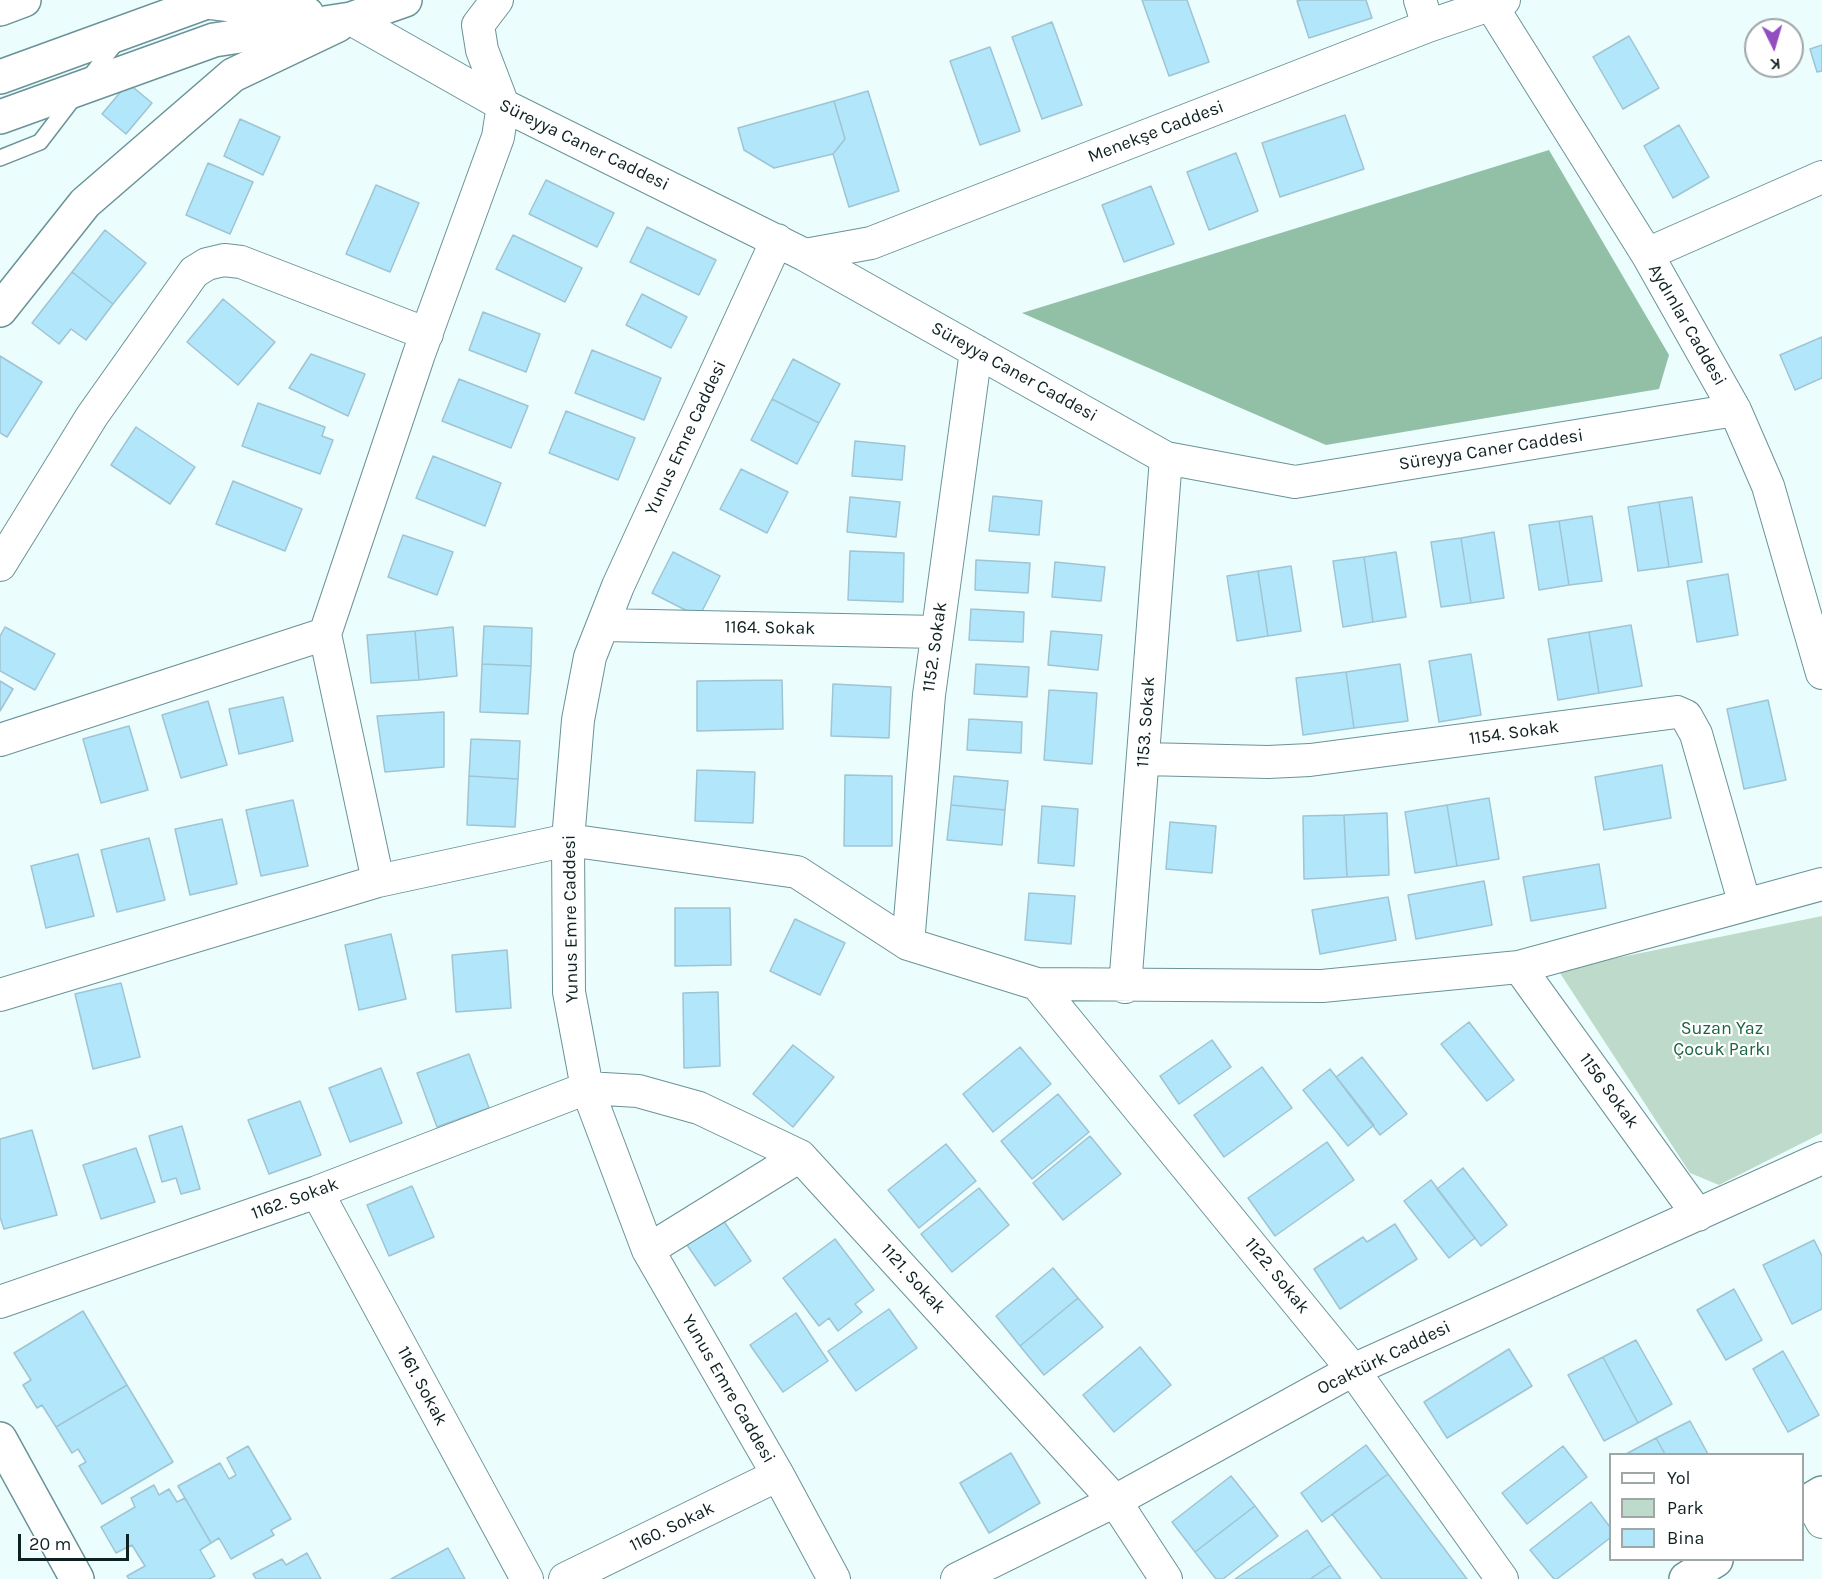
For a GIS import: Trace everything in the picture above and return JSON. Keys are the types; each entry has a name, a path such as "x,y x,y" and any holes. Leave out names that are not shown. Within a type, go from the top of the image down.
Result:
{"main road":[{"path":"0,9 24,0"},
{"path":"0,310 85,202 233,75 351,19 405,0"},
{"path":"0,78 210,1 351,19"},
{"path":"0,117 214,40 351,19"},
{"path":"0,1439 77,1579"},
{"path":"1686,1579 1714,1561"}],"street":[{"path":"378,881 325,634 427,334 498,137 503,105 482,50 478,25 497,0"},
{"name":"Menekşe Caddesi","path":"805,255 871,243 1424,13 1497,2"},
{"name":"Aydınlar Caddesi","path":"1497,2 1647,255 1735,410 1768,486 1822,673"},
{"name":"Süreyya Caner Caddesi","path":"351,19 503,105 805,255 1166,458 1295,482 1735,410"},
{"path":"1647,255 1822,177"},
{"name":"Yunus Emre Caddesi","path":"777,240 618,586 590,657 578,720 568,840 569,992 587,1088 648,1250 778,1475 834,1579"},
{"path":"0,565 93,416 194,272 207,264 224,260 241,262 427,334"},
{"name":"1152. Sokak","path":"908,944 928,695 976,351"},
{"name":"1153. Sokak","path":"1125,987 1166,458"},
{"name":"1164. Sokak","path":"603,625 937,632"},
{"path":"0,741 325,634"},
{"name":"1154. Sokak","path":"1144,759 1268,762 1310,760 1677,712 1686,716 1696,734 1745,905"},
{"path":"0,995 378,881 568,840 797,872 908,944 1037,984 1125,987 1322,986 1519,967 1822,884"},
{"name":"1156 Sokak","path":"1519,967 1698,1215"},
{"name":"1122. Sokak","path":"1037,984 1353,1370 1503,1579"},
{"name":"1121. Sokak","path":"587,1088 638,1091 699,1108 800,1156 1115,1501 1166,1579"},
{"name":"1162. Sokak","path":"0,1302 317,1192 587,1088"},
{"path":"648,1250 800,1156"},
{"name":"Ocaktürk Caddesi","path":"957,1579 1115,1501 1353,1370 1822,1158"},
{"name":"1161. Sokak","path":"317,1192 527,1579"},
{"name":"1160. Sokak","path":"566,1579 778,1475"}],"lane":[{"path":"0,158 40,142 122,34"}],"green space":[{"path":"1549,150 1669,355 1659,389 1326,445 1022,313"},
{"name":"Suzan Yaz Çocuk Parkı","path":"1822,916 1822,1133 1719,1185 1690,1173 1558,970"}],"building":[{"path":"1142,0 1187,0 1209,62 1169,76"},
{"path":"1366,0 1372,18 1309,38 1297,1"},
{"path":"1052,22 1082,105 1042,119 1012,37"},
{"path":"1629,36 1659,88 1623,109 1593,57"},
{"path":"1822,45 1822,71 1817,72 1810,49"},
{"path":"990,47 1020,131 980,145 950,61"},
{"path":"128,83 152,103 126,134 102,114"},
{"path":"868,91 899,191 849,207 833,154 845,139 834,101"},
{"path":"834,101 845,139 833,154 774,168 744,150 738,128"},
{"path":"1345,115 1364,169 1280,197 1262,143"},
{"path":"240,119 280,137 263,175 224,156"},
{"path":"1679,125 1709,177 1673,198 1644,146"},
{"path":"1236,153 1258,211 1209,230 1187,172"},
{"path":"208,163 253,182 230,234 186,215"},
{"path":"546,180 614,213 597,247 529,214"},
{"path":"376,185 419,203 390,272 346,254"},
{"path":"1151,186 1174,244 1124,262 1102,205"},
{"path":"647,227 716,260 699,295 630,262"},
{"path":"105,230 146,263 113,304 72,272"},
{"path":"513,235 582,268 565,302 496,269"},
{"path":"72,272 113,304 86,340 71,329 59,344 32,323"},
{"path":"642,294 687,317 671,348 626,325"},
{"path":"223,299 275,342 238,385 187,342"},
{"path":"483,312 540,334 526,372 469,350"},
{"path":"1822,337 1822,378 1795,390 1780,355"},
{"path":"592,350 661,378 644,420 575,393"},
{"path":"311,354 365,374 348,416 289,388"},
{"path":"0,356 42,382 7,437 0,433"},
{"path":"793,359 840,384 819,423 772,399"},
{"path":"459,379 528,406 511,448 442,421"},
{"path":"772,399 819,423 797,464 751,440"},
{"path":"258,403 325,427 322,436 333,440 320,474 242,446"},
{"path":"566,411 635,438 618,480 549,453"},
{"path":"136,427 195,467 170,504 111,465"},
{"path":"855,441 905,446 902,480 852,476"},
{"path":"433,456 501,483 485,526 416,498"},
{"path":"741,469 788,492 767,533 720,509"},
{"path":"233,481 302,509 285,551 216,524"},
{"path":"993,496 1042,501 1039,535 989,531"},
{"path":"850,497 900,502 896,537 847,532"},
{"path":"1692,497 1702,562 1669,567 1659,502"},
{"path":"1659,502 1669,567 1638,571 1628,507"},
{"path":"1592,516 1602,581 1569,585 1559,521"},
{"path":"1559,521 1569,585 1539,590 1529,525"},
{"path":"1494,532 1504,598 1471,603 1461,538"},
{"path":"403,535 453,552 437,595 388,577"},
{"path":"1461,538 1471,603 1441,607 1431,542"},
{"path":"850,551 904,553 903,602 848,600"},
{"path":"673,552 720,576 699,617 652,593"},
{"path":"1396,552 1406,617 1373,622 1364,557"},
{"path":"1364,557 1373,622 1343,627 1333,561"},
{"path":"976,560 1030,563 1028,593 975,590"},
{"path":"1055,562 1105,567 1101,601 1052,597"},
{"path":"1291,566 1301,631 1268,636 1258,571"},
{"path":"1258,571 1268,636 1237,641 1227,576"},
{"path":"1728,574 1738,635 1697,642 1687,581"},
{"path":"971,609 1024,612 1023,642 969,640"},
{"path":"1631,625 1642,686 1599,693 1589,632"},
{"path":"484,626 532,628 531,666 482,664"},
{"path":"5,627 55,654 35,690 0,671 0,636"},
{"path":"453,627 457,676 419,680 415,631"},
{"path":"415,631 419,680 371,683 367,635"},
{"path":"1051,631 1102,635 1098,670 1048,665"},
{"path":"1589,632 1599,693 1558,700 1548,639"},
{"path":"1471,654 1481,715 1439,722 1429,661"},
{"path":"482,664 531,666 528,714 480,712"},
{"path":"976,664 1029,667 1027,697 974,694"},
{"path":"1400,664 1408,721 1354,728 1346,672"},
{"path":"1346,672 1354,728 1303,735 1296,678"},
{"path":"782,680 783,729 697,731 697,681"},
{"path":"0,681 13,689 0,711"},
{"path":"833,684 891,687 889,738 831,736"},
{"path":"1049,690 1097,693 1092,764 1044,760"},
{"path":"283,697 293,741 239,754 229,709"},
{"path":"1768,700 1786,780 1744,789 1727,709"},
{"path":"208,701 227,765 181,778 162,715"},
{"path":"444,712 444,767 385,772 377,716"},
{"path":"969,719 1022,722 1021,753 967,750"},
{"path":"129,726 148,790 101,803 83,739"},
{"path":"471,739 520,741 518,779 469,776"},
{"path":"1662,765 1671,818 1604,830 1595,777"},
{"path":"697,770 755,772 753,823 695,821"},
{"path":"845,775 892,776 892,846 844,846"},
{"path":"469,776 518,779 515,827 467,825"},
{"path":"954,776 1008,781 1005,810 951,805"},
{"path":"1489,798 1499,859 1457,866 1447,805"},
{"path":"293,800 308,866 261,876 246,810"},
{"path":"951,805 1005,810 1002,845 947,840"},
{"path":"1447,805 1457,866 1415,873 1405,812"},
{"path":"1042,806 1078,809 1074,866 1038,863"},
{"path":"1387,813 1389,875 1347,877 1344,815"},
{"path":"1344,815 1347,877 1304,879 1303,816"},
{"path":"222,819 237,884 190,895 175,829"},
{"path":"1170,822 1216,826 1212,873 1166,869"},
{"path":"149,838 165,900 117,912 101,850"},
{"path":"78,854 94,916 46,928 31,866"},
{"path":"1599,864 1606,908 1531,921 1523,877"},
{"path":"1484,881 1492,925 1416,939 1408,895"},
{"path":"1029,893 1075,896 1071,944 1025,940"},
{"path":"1388,897 1396,940 1320,954 1312,910"},
{"path":"675,908 730,908 731,965 675,966"},
{"path":"795,919 845,943 820,995 770,971"},
{"path":"391,934 406,999 359,1010 345,945"},
{"path":"507,950 511,1008 456,1012 452,955"},
{"path":"121,983 140,1057 93,1069 75,994"},
{"path":"718,992 720,1066 684,1068 683,993"},
{"path":"1469,1022 1514,1080 1487,1101 1441,1044"},
{"path":"1212,1040 1231,1067 1179,1104 1160,1076"},
{"path":"793,1045 834,1077 793,1127 753,1094"},
{"path":"1020,1047 1051,1084 993,1132 963,1094"},
{"path":"469,1054 489,1108 437,1127 417,1073"},
{"path":"1362,1057 1407,1114 1380,1135 1336,1077"},
{"path":"1262,1067 1292,1108 1224,1157 1194,1115"},
{"path":"381,1068 402,1123 350,1142 329,1088"},
{"path":"1330,1069 1374,1125 1348,1146 1303,1090"},
{"path":"1058,1094 1089,1132 1032,1179 1001,1141"},
{"path":"300,1101 321,1155 269,1174 248,1120"},
{"path":"182,1126 200,1189 181,1194 176,1178 162,1182 149,1136"},
{"path":"32,1130 57,1215 4,1229 0,1217 0,1139"},
{"path":"1090,1136 1121,1174 1063,1220 1033,1183"},
{"path":"1327,1142 1354,1180 1275,1236 1248,1198"},
{"path":"946,1144 976,1181 919,1228 888,1190"},
{"path":"136,1148 155,1202 101,1219 83,1165"},
{"path":"1463,1168 1507,1225 1481,1246 1437,1189"},
{"path":"1431,1180 1475,1238 1449,1258 1404,1201"},
{"path":"412,1186 434,1237 389,1256 367,1205"},
{"path":"979,1188 1009,1225 952,1272 921,1234"},
{"path":"721,1217 751,1261 715,1286 685,1242"},
{"path":"1395,1224 1417,1259 1340,1309 1314,1269 1363,1237 1367,1242"},
{"path":"835,1239 874,1290 855,1304 862,1312 838,1331 829,1318 819,1326 783,1278"},
{"path":"1814,1240 1822,1256 1822,1309 1792,1324 1763,1265"},
{"path":"1053,1268 1078,1298 1020,1346 996,1316"},
{"path":"1734,1289 1762,1340 1726,1360 1697,1310"},
{"path":"1078,1298 1103,1327 1044,1375 1020,1346"},
{"path":"889,1309 917,1348 856,1391 828,1351"},
{"path":"83,1311 127,1385 56,1427 42,1405 37,1408 23,1385 31,1380 14,1353"},
{"path":"796,1313 828,1361 783,1392 750,1345"},
{"path":"1636,1340 1672,1404 1638,1423 1603,1357"},
{"path":"1140,1347 1171,1385 1114,1432 1083,1395"},
{"path":"1509,1349 1532,1386 1447,1438 1424,1402"},
{"path":"1783,1351 1819,1415 1788,1432 1753,1369"},
{"path":"1603,1357 1638,1423 1604,1441 1568,1375"},
{"path":"127,1385 173,1462 102,1504 79,1466 86,1462 78,1449 72,1453 56,1427"},
{"path":"1690,1421 1707,1453 1664,1453 1656,1438"},
{"path":"1656,1438 1664,1453 1628,1453"},
{"path":"1366,1445 1388,1474 1322,1522 1301,1493"},
{"path":"248,1446 291,1519 271,1530 274,1535 231,1559 219,1538 211,1543 178,1486 220,1463 229,1479 236,1475 227,1458"},
{"path":"1563,1446 1587,1477 1527,1524 1502,1493"},
{"path":"1011,1453 1040,1503 989,1533 960,1483"},
{"path":"1388,1474 1467,1579 1382,1579 1332,1514"},
{"path":"1231,1476 1255,1506 1195,1552 1172,1522"},
{"path":"154,1485 159,1495 169,1489 177,1502 185,1498 211,1543 200,1550 215,1576 209,1579 129,1579 127,1576 145,1566 132,1545 116,1553 101,1527 135,1507 131,1498"},
{"path":"1591,1502 1609,1526 1609,1539 1557,1579 1554,1579 1530,1550"},
{"path":"1255,1506 1278,1536 1223,1579 1216,1579 1195,1552"},
{"path":"1307,1530 1331,1565 1310,1579 1235,1579"},
{"path":"448,1548 465,1579 391,1579"},
{"path":"307,1553 321,1579 256,1579 253,1574 282,1559 286,1565"},
{"path":"1331,1565 1341,1579 1310,1579"}]}
